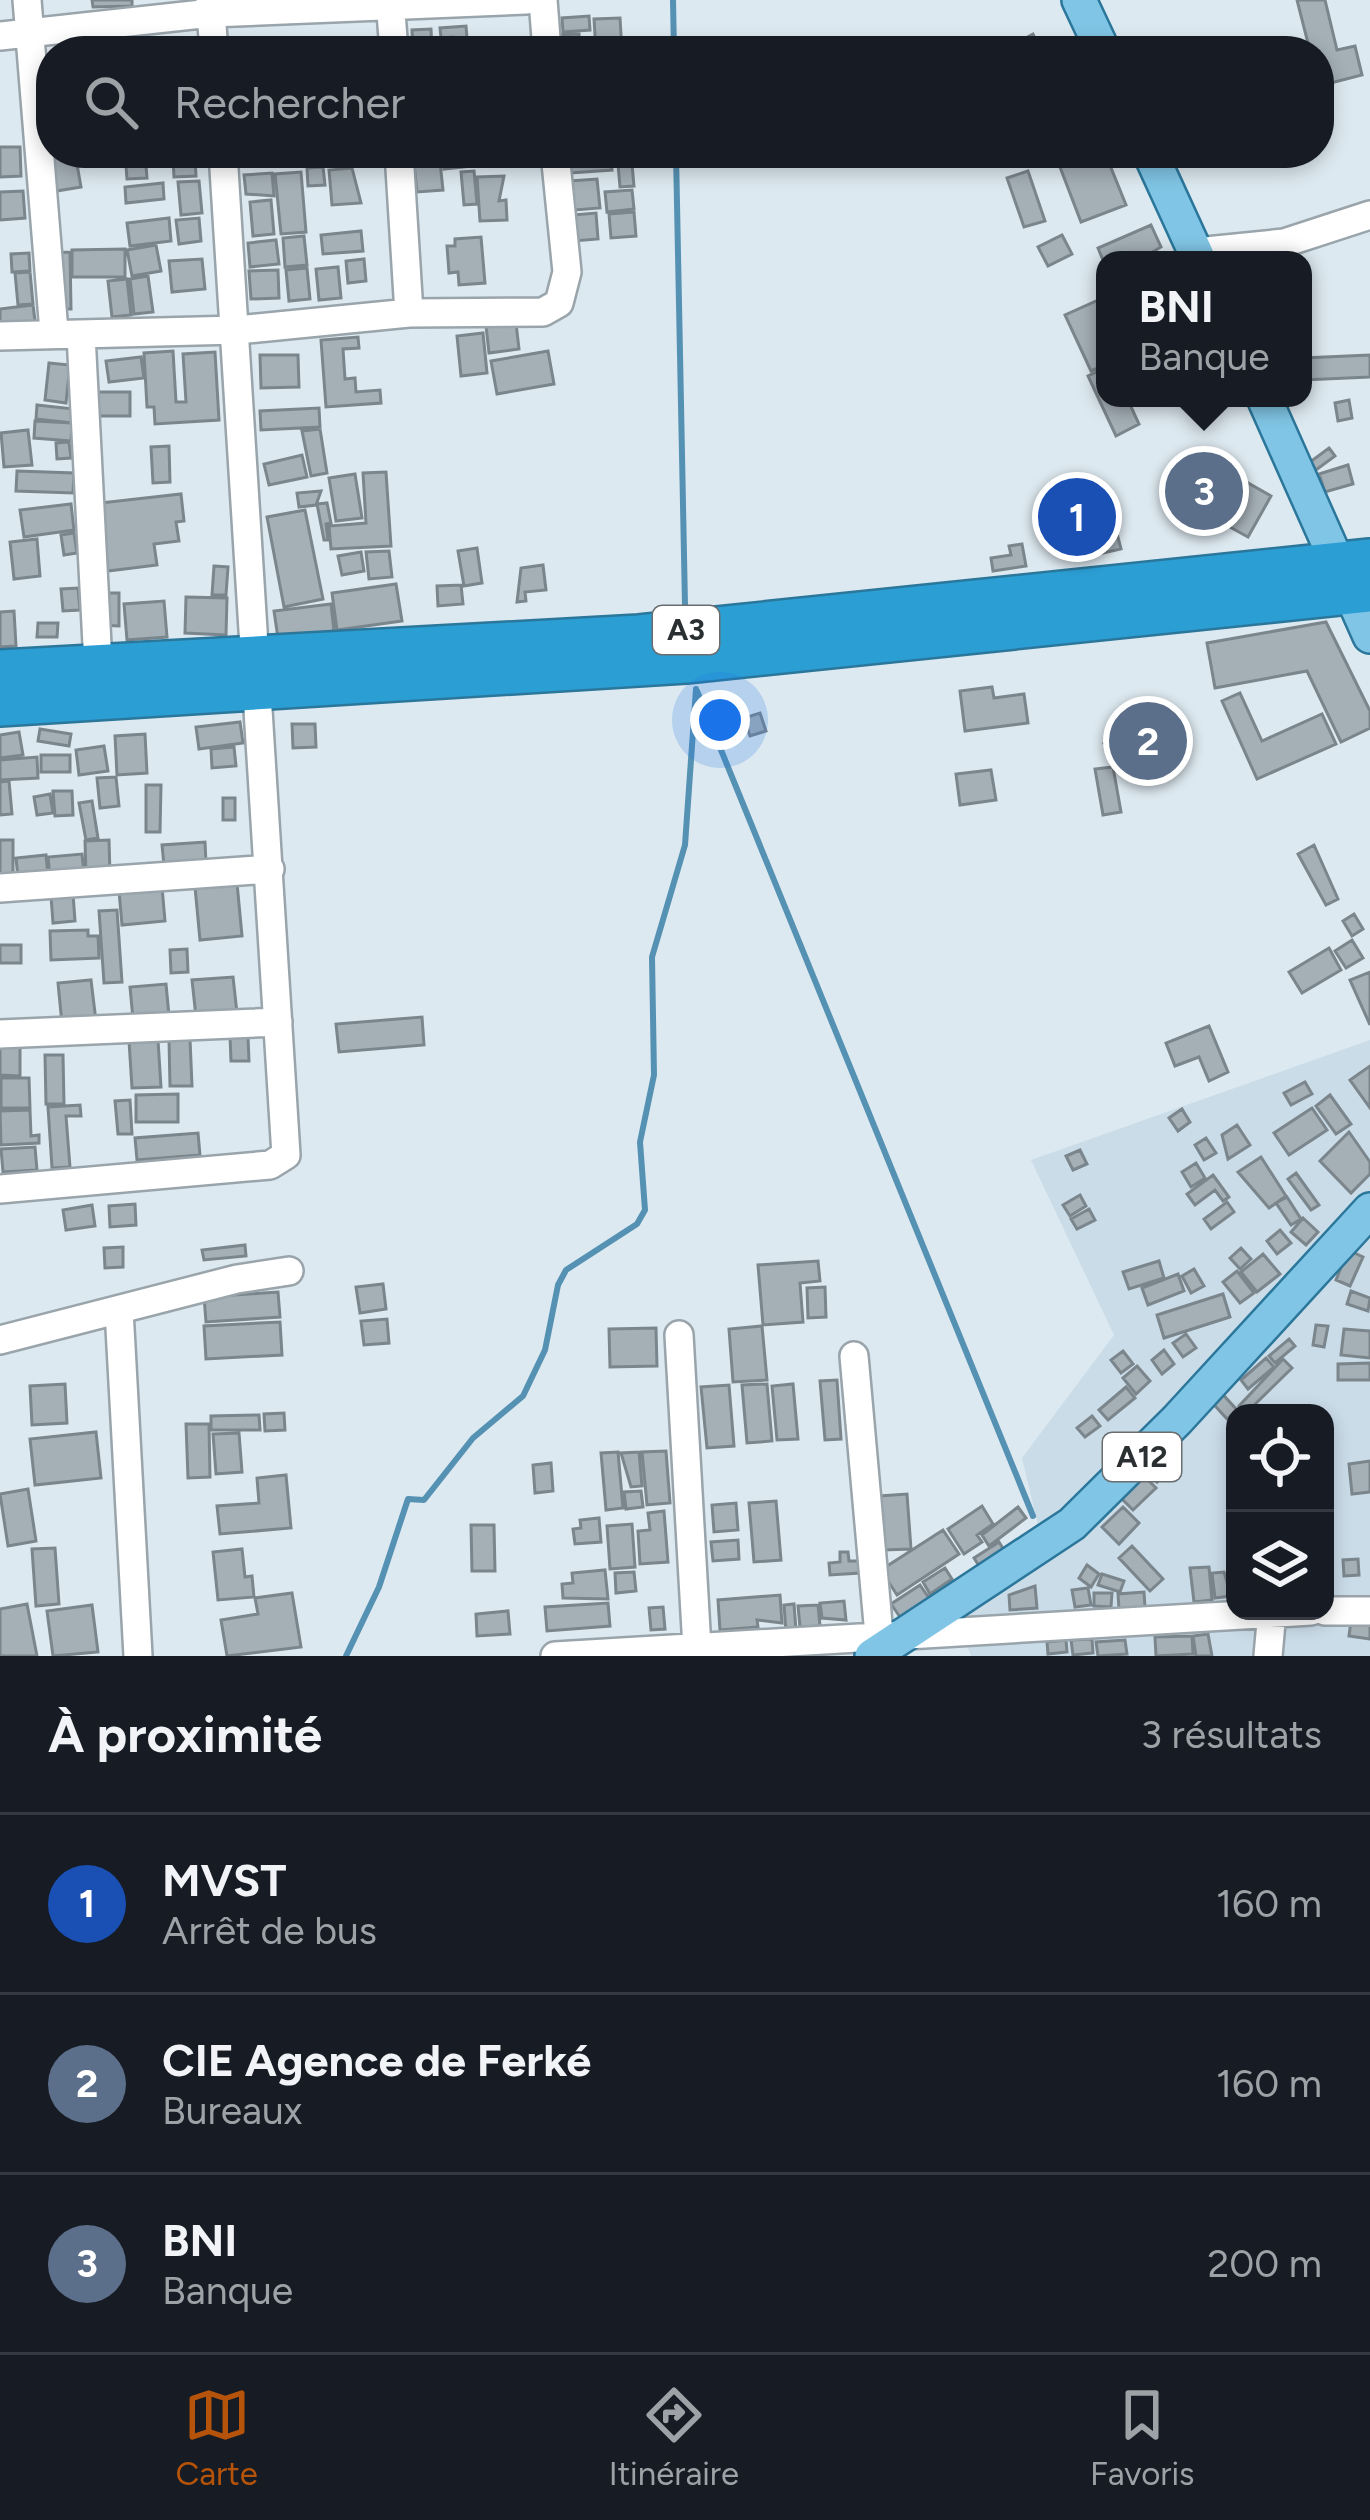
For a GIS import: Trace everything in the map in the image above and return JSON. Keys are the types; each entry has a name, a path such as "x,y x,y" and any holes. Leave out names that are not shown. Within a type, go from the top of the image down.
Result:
{"highway":[{"name":"A3","path":"0,670 98,664 254,674 686,663 1356,576"},
{"name":"A3","path":"0,706 254,674"}],"main road":[{"path":"1079,0 1095,36"},
{"path":"1157,168 1196,251"},
{"path":"1269,407 1356,576 1370,636"},
{"name":"A12","path":"886,1642 1072,1524 1177,1420 1370,1210"}],"street":[{"path":"27,0 14,35 36,159"},
{"path":"14,35 210,6 526,0"},
{"path":"543,0 546,36"},
{"path":"391,3 393,36"},
{"path":"210,6 213,36"},
{"path":"38,168 67,333 98,664"},
{"path":"0,1189 280,1162 289,1133 254,674 238,330 224,168"},
{"path":"400,168 409,313"},
{"path":"0,336 238,330 409,313 543,312 559,303 567,272 557,168"},
{"path":"1231,251 1284,243 1370,214"},
{"path":"0,888 270,869"},
{"path":"0,1034 278,1022"},
{"path":"0,1340 289,1270"},
{"path":"119,1310 138,1656"},
{"path":"680,1336 697,1648"},
{"path":"854,1356 886,1642"},
{"path":"1334,1611 1370,1611"},
{"path":"555,1656 886,1642 1226,1615"},
{"path":"1268,1656 1271,1620"}],"shaded area":[{"path":"1370,1040 1370,1656 971,1656 956,1615 1042,1542 1022,1458 1114,1335 1031,1160"}],"building":[{"path":"92,0 132,0 132,6 93,7"},
{"path":"1297,0 1325,0 1334,36 1306,36"},
{"path":"589,16 590,30 563,32 562,18"},
{"path":"620,18 621,36 595,36 594,19"},
{"path":"466,26 467,36 441,36 440,28"},
{"path":"431,29 431,36 412,36 412,30"},
{"path":"1334,38 1337,50 1355,46 1362,75 1334,82"},
{"path":"0,147 20,147 21,176 0,177"},
{"path":"53,168 78,168 81,187 57,191"},
{"path":"126,168 146,168 147,178 127,179"},
{"path":"174,168 196,168 196,176 174,177"},
{"path":"307,168 323,168 325,185 308,186"},
{"path":"352,168 361,203 332,205 329,170"},
{"path":"414,168 441,168 443,190 417,192"},
{"path":"570,168 612,170 571,173"},
{"path":"618,168 632,168 634,186 620,187"},
{"path":"1060,168 1111,168 1126,205 1081,222"},
{"path":"474,171 477,204 464,205 461,172"},
{"path":"1028,171 1045,221 1024,227 1007,178"},
{"path":"301,172 306,232 281,234 275,174"},
{"path":"272,173 274,196 246,194 244,175"},
{"path":"504,176 499,201 506,200 507,220 480,221 477,177"},
{"path":"597,179 600,208 575,210 567,181"},
{"path":"199,181 202,213 181,215 178,182"},
{"path":"163,183 164,199 126,203 125,187"},
{"path":"632,190 634,209 607,212 605,192"},
{"path":"23,191 25,218 0,220 0,192"},
{"path":"271,200 274,234 253,236 250,202"},
{"path":"634,212 636,236 611,238 609,214"},
{"path":"596,213 598,239 574,241 572,215"},
{"path":"169,218 171,241 130,246 127,223"},
{"path":"199,218 201,241 179,244 176,220"},
{"path":"1151,225 1161,247 1154,251 1098,248"},
{"path":"361,231 363,251 323,254 321,235"},
{"path":"1062,235 1072,254 1048,266 1038,247"},
{"path":"304,236 307,265 285,267 283,238"},
{"path":"481,237 485,283 459,285 458,272 449,273 447,246 455,246 455,239"},
{"path":"276,240 279,264 250,267 248,243"},
{"path":"156,245 161,271 132,276 127,250"},
{"path":"125,249 125,277 72,277 72,250"},
{"path":"70,252 71,309 52,309 50,253"},
{"path":"29,253 30,271 12,272 11,254"},
{"path":"202,259 205,289 172,292 169,261"},
{"path":"364,259 366,281 348,283 346,261"},
{"path":"338,267 341,298 319,300 316,269"},
{"path":"307,268 310,299 289,301 286,270"},
{"path":"278,270 279,298 251,299 249,271"},
{"path":"30,272 33,304 18,305 15,273"},
{"path":"148,276 153,312 134,314 130,279"},
{"path":"127,279 131,315 112,317 108,281"},
{"path":"1096,301 1096,369 1091,371 1065,315"},
{"path":"33,305 35,321 0,325 0,309"},
{"path":"516,323 519,349 489,353 486,326"},
{"path":"483,333 487,373 461,376 457,336"},
{"path":"358,337 359,348 343,349 345,379 355,378 356,392 380,390 381,403 326,407 321,340"},
{"path":"173,351 176,402 186,402 183,354 215,352 219,420 155,424 154,407 147,407 144,353"},
{"path":"548,351 554,384 497,394 491,361"},
{"path":"260,355 298,355 299,387 261,388"},
{"path":"1370,355 1370,377 1312,380 1312,358"},
{"path":"141,357 144,378 109,382 106,361"},
{"path":"49,363 70,365 66,403 45,400"},
{"path":"94,392 130,392 130,416 93,416"},
{"path":"1349,400 1352,418 1338,421 1335,403"},
{"path":"37,405 74,409 73,423 36,419"},
{"path":"1102,407 1131,407 1139,424 1116,436"},
{"path":"319,408 320,427 261,430 260,411"},
{"path":"35,421 72,423 71,441 34,438"},
{"path":"320,429 327,473 311,476 302,431"},
{"path":"28,430 32,465 4,467 1,433"},
{"path":"69,442 71,458 57,459 56,443"},
{"path":"169,446 170,482 153,483 151,447"},
{"path":"1329,448 1335,456 1316,470 1310,462"},
{"path":"302,455 307,477 269,485 264,464"},
{"path":"1204,458 1271,496 1248,537 1181,500"},
{"path":"1348,465 1353,484 1325,492 1319,474"},
{"path":"17,471 74,473 73,493 16,491"},
{"path":"386,472 391,546 331,549 329,526 366,523 363,473"},
{"path":"355,474 362,518 336,521 329,478"},
{"path":"321,491 316,505 299,507 297,493"},
{"path":"1106,491 1121,549 1077,559 1063,501"},
{"path":"181,494 184,521 176,522 179,541 154,544 157,565 108,571 100,503"},
{"path":"327,503 331,523 326,524 328,540 324,540 317,504"},
{"path":"71,504 74,530 24,537 20,510"},
{"path":"305,510 323,599 284,607 267,517"},
{"path":"74,533 77,553 64,555 61,535"},
{"path":"37,539 40,576 14,579 10,542"},
{"path":"1022,544 1026,566 993,571 991,558 1011,555 1009,546"},
{"path":"477,548 482,583 464,586 458,551"},
{"path":"389,551 392,577 369,579 366,552"},
{"path":"361,552 364,571 342,575 338,556"},
{"path":"543,565 546,590 525,592 526,601 517,602 521,568"},
{"path":"214,566 228,567 226,595 212,595"},
{"path":"396,584 402,621 337,630 332,593"},
{"path":"461,585 463,604 438,606 437,586"},
{"path":"78,588 80,610 63,611 61,589"},
{"path":"96,593 119,593 119,626 96,625"},
{"path":"186,597 227,598 226,635 185,633"},
{"path":"164,601 167,637 127,640 124,604"},
{"path":"331,604 334,631 278,638 274,611"},
{"path":"14,611 16,646 0,647 0,612"},
{"path":"1326,622 1370,711 1370,728 1341,742 1307,671 1215,688 1207,643"},
{"path":"38,623 58,623 57,637 37,637"},
{"path":"992,687 994,698 1024,694 1028,723 965,731 960,691"},
{"path":"1240,693 1262,741 1322,714 1336,744 1257,779 1222,701"},
{"path":"1152,709 1167,716 1147,771 1104,743 1120,710 1146,722"},
{"path":"760,713 766,731 750,736 744,718"},
{"path":"240,722 243,743 199,749 196,727"},
{"path":"292,724 315,724 316,747 293,748"},
{"path":"40,729 71,734 69,746 38,741"},
{"path":"19,732 23,755 0,758 0,735"},
{"path":"145,734 147,773 117,775 115,736"},
{"path":"104,746 108,771 79,775 76,750"},
{"path":"234,747 236,766 212,768 211,749"},
{"path":"41,755 70,755 70,772 41,772"},
{"path":"37,757 38,778 0,780 0,760"},
{"path":"1113,767 1121,812 1103,815 1095,769"},
{"path":"991,770 996,800 960,805 956,774"},
{"path":"116,777 119,806 100,808 97,778"},
{"path":"9,781 12,814 0,815 0,782"},
{"path":"146,785 161,785 160,832 146,832"},
{"path":"53,791 72,791 73,815 55,816"},
{"path":"50,794 53,813 37,815 34,797"},
{"path":"223,798 235,798 235,820 223,820"},
{"path":"92,801 98,838 86,840 79,803"},
{"path":"0,840 13,840 13,876 0,876"},
{"path":"109,840 110,874 86,875 85,841"},
{"path":"205,842 206,863 164,866 162,845"},
{"path":"1314,845 1338,899 1326,905 1298,854"},
{"path":"82,854 84,873 50,877 48,857"},
{"path":"46,855 48,876 18,878 16,858"},
{"path":"237,883 242,936 200,940 195,887"},
{"path":"162,887 165,921 122,925 119,891"},
{"path":"73,894 75,921 53,923 51,896"},
{"path":"117,910 122,982 104,983 99,911"},
{"path":"1354,914 1363,929 1352,936 1343,921"},
{"path":"88,930 88,936 98,936 99,958 51,960 50,931"},
{"path":"1352,940 1363,958 1346,968 1335,951"},
{"path":"0,945 21,945 21,963 0,963"},
{"path":"1329,948 1341,970 1302,993 1289,972"},
{"path":"187,949 188,972 171,973 170,950"},
{"path":"1370,972 1370,1025 1350,980"},
{"path":"233,977 237,1013 196,1017 192,980"},
{"path":"91,980 96,1021 62,1024 58,983"},
{"path":"166,984 169,1016 133,1019 130,987"},
{"path":"422,1017 424,1045 339,1052 336,1024"},
{"path":"1209,1026 1228,1072 1209,1081 1199,1057 1175,1066 1166,1043"},
{"path":"230,1036 248,1036 249,1061 231,1061"},
{"path":"190,1039 192,1086 170,1086 169,1040"},
{"path":"158,1040 161,1087 132,1088 129,1041"},
{"path":"0,1045 20,1046 20,1076 0,1075"},
{"path":"45,1055 63,1055 64,1104 46,1104"},
{"path":"1370,1066 1370,1108 1350,1080"},
{"path":"1,1078 29,1078 30,1108 1,1108"},
{"path":"1305,1082 1312,1094 1291,1105 1284,1093"},
{"path":"178,1094 178,1122 136,1122 136,1095"},
{"path":"1330,1095 1351,1124 1336,1134 1316,1106"},
{"path":"130,1100 132,1134 118,1134 115,1101"},
{"path":"80,1105 81,1116 66,1116 70,1167 52,1168 48,1107"},
{"path":"1312,1108 1327,1130 1289,1155 1274,1133"},
{"path":"1182,1109 1190,1122 1178,1131 1169,1118"},
{"path":"30,1110 31,1136 39,1135 39,1143 1,1145 0,1111"},
{"path":"1237,1125 1250,1145 1228,1159 1222,1135"},
{"path":"1349,1132 1370,1162 1370,1174 1351,1193 1320,1161"},
{"path":"198,1133 200,1155 137,1160 135,1138"},
{"path":"1206,1138 1216,1153 1204,1160 1195,1145"},
{"path":"35,1147 37,1170 3,1172 1,1149"},
{"path":"1080,1150 1087,1164 1073,1170 1066,1156"},
{"path":"1261,1157 1286,1196 1269,1208 1238,1172"},
{"path":"1196,1163 1205,1178 1191,1187 1182,1172"},
{"path":"1296,1173 1319,1205 1311,1210 1288,1179"},
{"path":"1213,1175 1229,1197 1223,1201 1215,1190 1195,1205 1187,1194"},
{"path":"1080,1195 1086,1206 1070,1216 1063,1205"},
{"path":"1287,1197 1301,1219 1291,1225 1276,1203"},
{"path":"1227,1202 1234,1212 1211,1229 1204,1219"},
{"path":"135,1204 136,1225 110,1227 109,1206"},
{"path":"92,1205 95,1226 66,1230 63,1210"},
{"path":"1089,1209 1095,1220 1077,1229 1071,1219"},
{"path":"1303,1218 1318,1232 1306,1245 1291,1232"},
{"path":"1280,1230 1291,1243 1277,1254 1267,1241"},
{"path":"245,1245 246,1256 204,1260 202,1250"},
{"path":"123,1247 123,1267 105,1268 104,1248"},
{"path":"1241,1248 1251,1259 1240,1269 1230,1258"},
{"path":"1348,1250 1363,1257 1350,1286 1336,1280"},
{"path":"1263,1254 1280,1274 1257,1292 1241,1272"},
{"path":"818,1261 820,1281 800,1283 803,1322 763,1325 758,1265"},
{"path":"1159,1261 1164,1278 1129,1289 1123,1272"},
{"path":"1194,1269 1204,1286 1191,1293 1182,1276"},
{"path":"1237,1271 1254,1293 1240,1303 1223,1282"},
{"path":"1178,1274 1184,1291 1148,1305 1142,1288"},
{"path":"383,1284 386,1309 360,1313 356,1287"},
{"path":"825,1287 826,1317 808,1318 807,1288"},
{"path":"1351,1291 1370,1298 1368,1311 1347,1304"},
{"path":"278,1292 280,1317 206,1322 204,1297"},
{"path":"1223,1294 1230,1317 1164,1338 1157,1315"},
{"path":"387,1319 389,1343 364,1345 361,1321"},
{"path":"280,1322 282,1355 206,1359 204,1326"},
{"path":"1316,1325 1328,1326 1324,1347 1313,1345"},
{"path":"762,1326 767,1380 733,1382 729,1329"},
{"path":"656,1328 657,1366 610,1367 609,1329"},
{"path":"1344,1329 1370,1331 1370,1358 1341,1355"},
{"path":"1186,1334 1196,1348 1183,1357 1173,1343"},
{"path":"1289,1339 1295,1346 1275,1363 1269,1356"},
{"path":"1164,1350 1174,1364 1162,1374 1152,1360"},
{"path":"1123,1351 1133,1364 1121,1373 1111,1360"},
{"path":"1266,1358 1274,1367 1248,1389 1241,1380"},
{"path":"1283,1359 1292,1368 1255,1404 1241,1404"},
{"path":"1370,1363 1370,1380 1338,1380 1338,1364"},
{"path":"1137,1366 1150,1381 1136,1394 1123,1378"},
{"path":"837,1380 841,1439 825,1440 820,1381"},
{"path":"65,1384 67,1423 32,1425 30,1386"},
{"path":"767,1384 772,1441 747,1443 742,1385"},
{"path":"793,1384 798,1439 777,1440 772,1386"},
{"path":"729,1385 734,1446 707,1448 701,1387"},
{"path":"1126,1387 1135,1398 1108,1420 1099,1410"},
{"path":"1217,1388 1232,1404 1226,1404 1226,1418 1207,1397"},
{"path":"284,1413 285,1430 265,1431 264,1414"},
{"path":"259,1415 260,1430 211,1430 211,1416"},
{"path":"1092,1416 1100,1426 1085,1437 1077,1428"},
{"path":"186,1424 209,1424 210,1477 188,1478"},
{"path":"96,1432 101,1478 35,1485 30,1439"},
{"path":"239,1433 242,1472 216,1474 213,1434"},
{"path":"666,1451 670,1503 647,1505 642,1452"},
{"path":"1161,1451 1174,1463 1157,1482 1144,1470"},
{"path":"618,1452 623,1508 606,1510 601,1453"},
{"path":"639,1452 642,1486 631,1487 621,1453"},
{"path":"1370,1461 1370,1492 1352,1494 1349,1464"},
{"path":"551,1463 553,1491 535,1493 533,1465"},
{"path":"1142,1474 1156,1488 1133,1510 1119,1496"},
{"path":"286,1475 291,1528 220,1534 217,1506 259,1503 257,1478"},
{"path":"28,1489 36,1541 8,1546 0,1494"},
{"path":"641,1491 643,1507 626,1509 624,1492"},
{"path":"907,1494 911,1549 884,1550 880,1496"},
{"path":"776,1501 781,1560 754,1562 749,1503"},
{"path":"736,1503 738,1530 714,1532 712,1505"},
{"path":"982,1506 993,1524 977,1535 982,1542 964,1554 948,1529"},
{"path":"1018,1507 1026,1518 989,1546 982,1535"},
{"path":"1123,1507 1139,1523 1119,1544 1102,1527"},
{"path":"664,1511 668,1562 640,1564 638,1531 650,1530 648,1513"},
{"path":"599,1518 601,1542 575,1544 573,1529 581,1528 580,1520"},
{"path":"632,1524 635,1567 610,1569 607,1526"},
{"path":"471,1525 494,1525 495,1571 472,1571"},
{"path":"943,1530 959,1554 897,1595 881,1570"},
{"path":"738,1540 739,1559 713,1561 711,1542"},
{"path":"999,1542 1004,1550 979,1566 974,1558"},
{"path":"1132,1546 1163,1579 1150,1591 1119,1558"},
{"path":"55,1548 59,1604 36,1606 32,1549"},
{"path":"242,1549 245,1577 252,1576 254,1597 218,1600 213,1552"},
{"path":"840,1552 848,1552 849,1561 859,1561 860,1573 830,1575 829,1563 840,1562"},
{"path":"1358,1559 1359,1575 1344,1576 1343,1560"},
{"path":"1087,1565 1099,1574 1091,1587 1079,1578"},
{"path":"1209,1567 1212,1600 1194,1602 1190,1568"},
{"path":"945,1568 952,1579 930,1594 923,1582"},
{"path":"605,1570 608,1599 563,1598 562,1584 573,1583 572,1573"},
{"path":"634,1572 636,1591 616,1593 615,1573"},
{"path":"1224,1572 1226,1597 1215,1598 1212,1573"},
{"path":"1102,1574 1124,1581 1120,1592 1098,1585"},
{"path":"920,1585 929,1598 900,1617 891,1604"},
{"path":"1035,1586 1037,1608 1010,1610 1009,1595"},
{"path":"1088,1588 1091,1605 1075,1607 1072,1590"},
{"path":"1144,1592 1145,1607 1119,1609 1118,1594"},
{"path":"292,1593 301,1647 227,1656 221,1620 258,1614 255,1598"},
{"path":"1094,1593 1112,1593 1111,1607 1094,1606"},
{"path":"780,1595 782,1623 757,1620 758,1627 720,1630 718,1600"},
{"path":"844,1601 846,1620 822,1618 820,1603"},
{"path":"608,1603 610,1626 547,1631 545,1607"},
{"path":"27,1604 37,1656 0,1656 0,1609"},
{"path":"794,1604 796,1630 786,1631 784,1605"},
{"path":"92,1605 98,1652 53,1656 47,1611"},
{"path":"818,1605 820,1626 800,1627 798,1606"},
{"path":"663,1607 665,1629 651,1630 649,1608"},
{"path":"508,1611 510,1634 477,1636 476,1614"},
{"path":"1351,1621 1370,1624 1370,1639 1349,1636"},
{"path":"1208,1634 1212,1656 1196,1656 1193,1636"},
{"path":"1192,1636 1193,1654 1156,1656 1155,1637"},
{"path":"1092,1639 1093,1653 1073,1655 1071,1640"},
{"path":"1066,1640 1067,1652 1048,1654 1047,1642"},
{"path":"1125,1640 1127,1654 1098,1656 1096,1642"}],"waterway":[{"path":"673,0 674,36"},
{"path":"676,168 685,605"},
{"path":"346,1656 379,1587 408,1499 424,1500 473,1438 523,1396 545,1350 558,1285 566,1270 637,1224 645,1210 640,1142 654,1075 652,957 685,845 696,689"},
{"path":"697,691 1033,1516"}],"place":[{"name":"BNI","path":"1204,491"},
{"name":"MVST","path":"1077,517"},
{"name":"CIE Agence de Ferké","path":"1148,741"}]}
